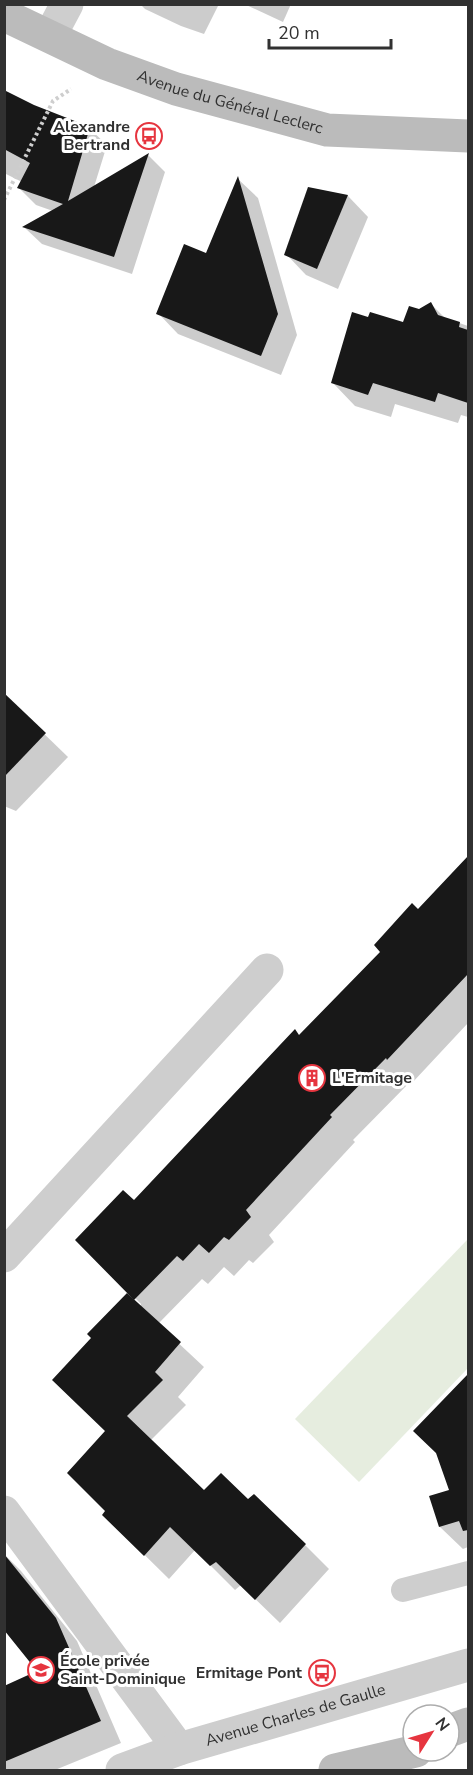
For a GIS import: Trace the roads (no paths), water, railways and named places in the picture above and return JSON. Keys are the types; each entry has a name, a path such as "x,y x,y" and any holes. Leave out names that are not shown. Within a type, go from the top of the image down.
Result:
{"main road":[{"name":"Avenue du Général Leclerc","path":"4,15 107,64 176,89 327,130 468,136"},
{"path":"340,1769 401,1747"},
{"path":"340,1769 401,1755"}],"street":[{"path":"50,36 67,4"},
{"path":"4,1256 267,970"},
{"path":"4,1512 179,1749"},
{"name":"Avenue Charles de Gaulle","path":"122,1770 179,1749 468,1665"}],"lane":[{"path":"403,1590 468,1573"}],"place":[{"name":"Alexandre Bertrand","path":"149,136"},
{"name":"L'Ermitage","path":"312,1078"},
{"name":"École privée Saint-Dominique","path":"41,1670"},
{"name":"Ermitage Pont","path":"322,1673"}]}
